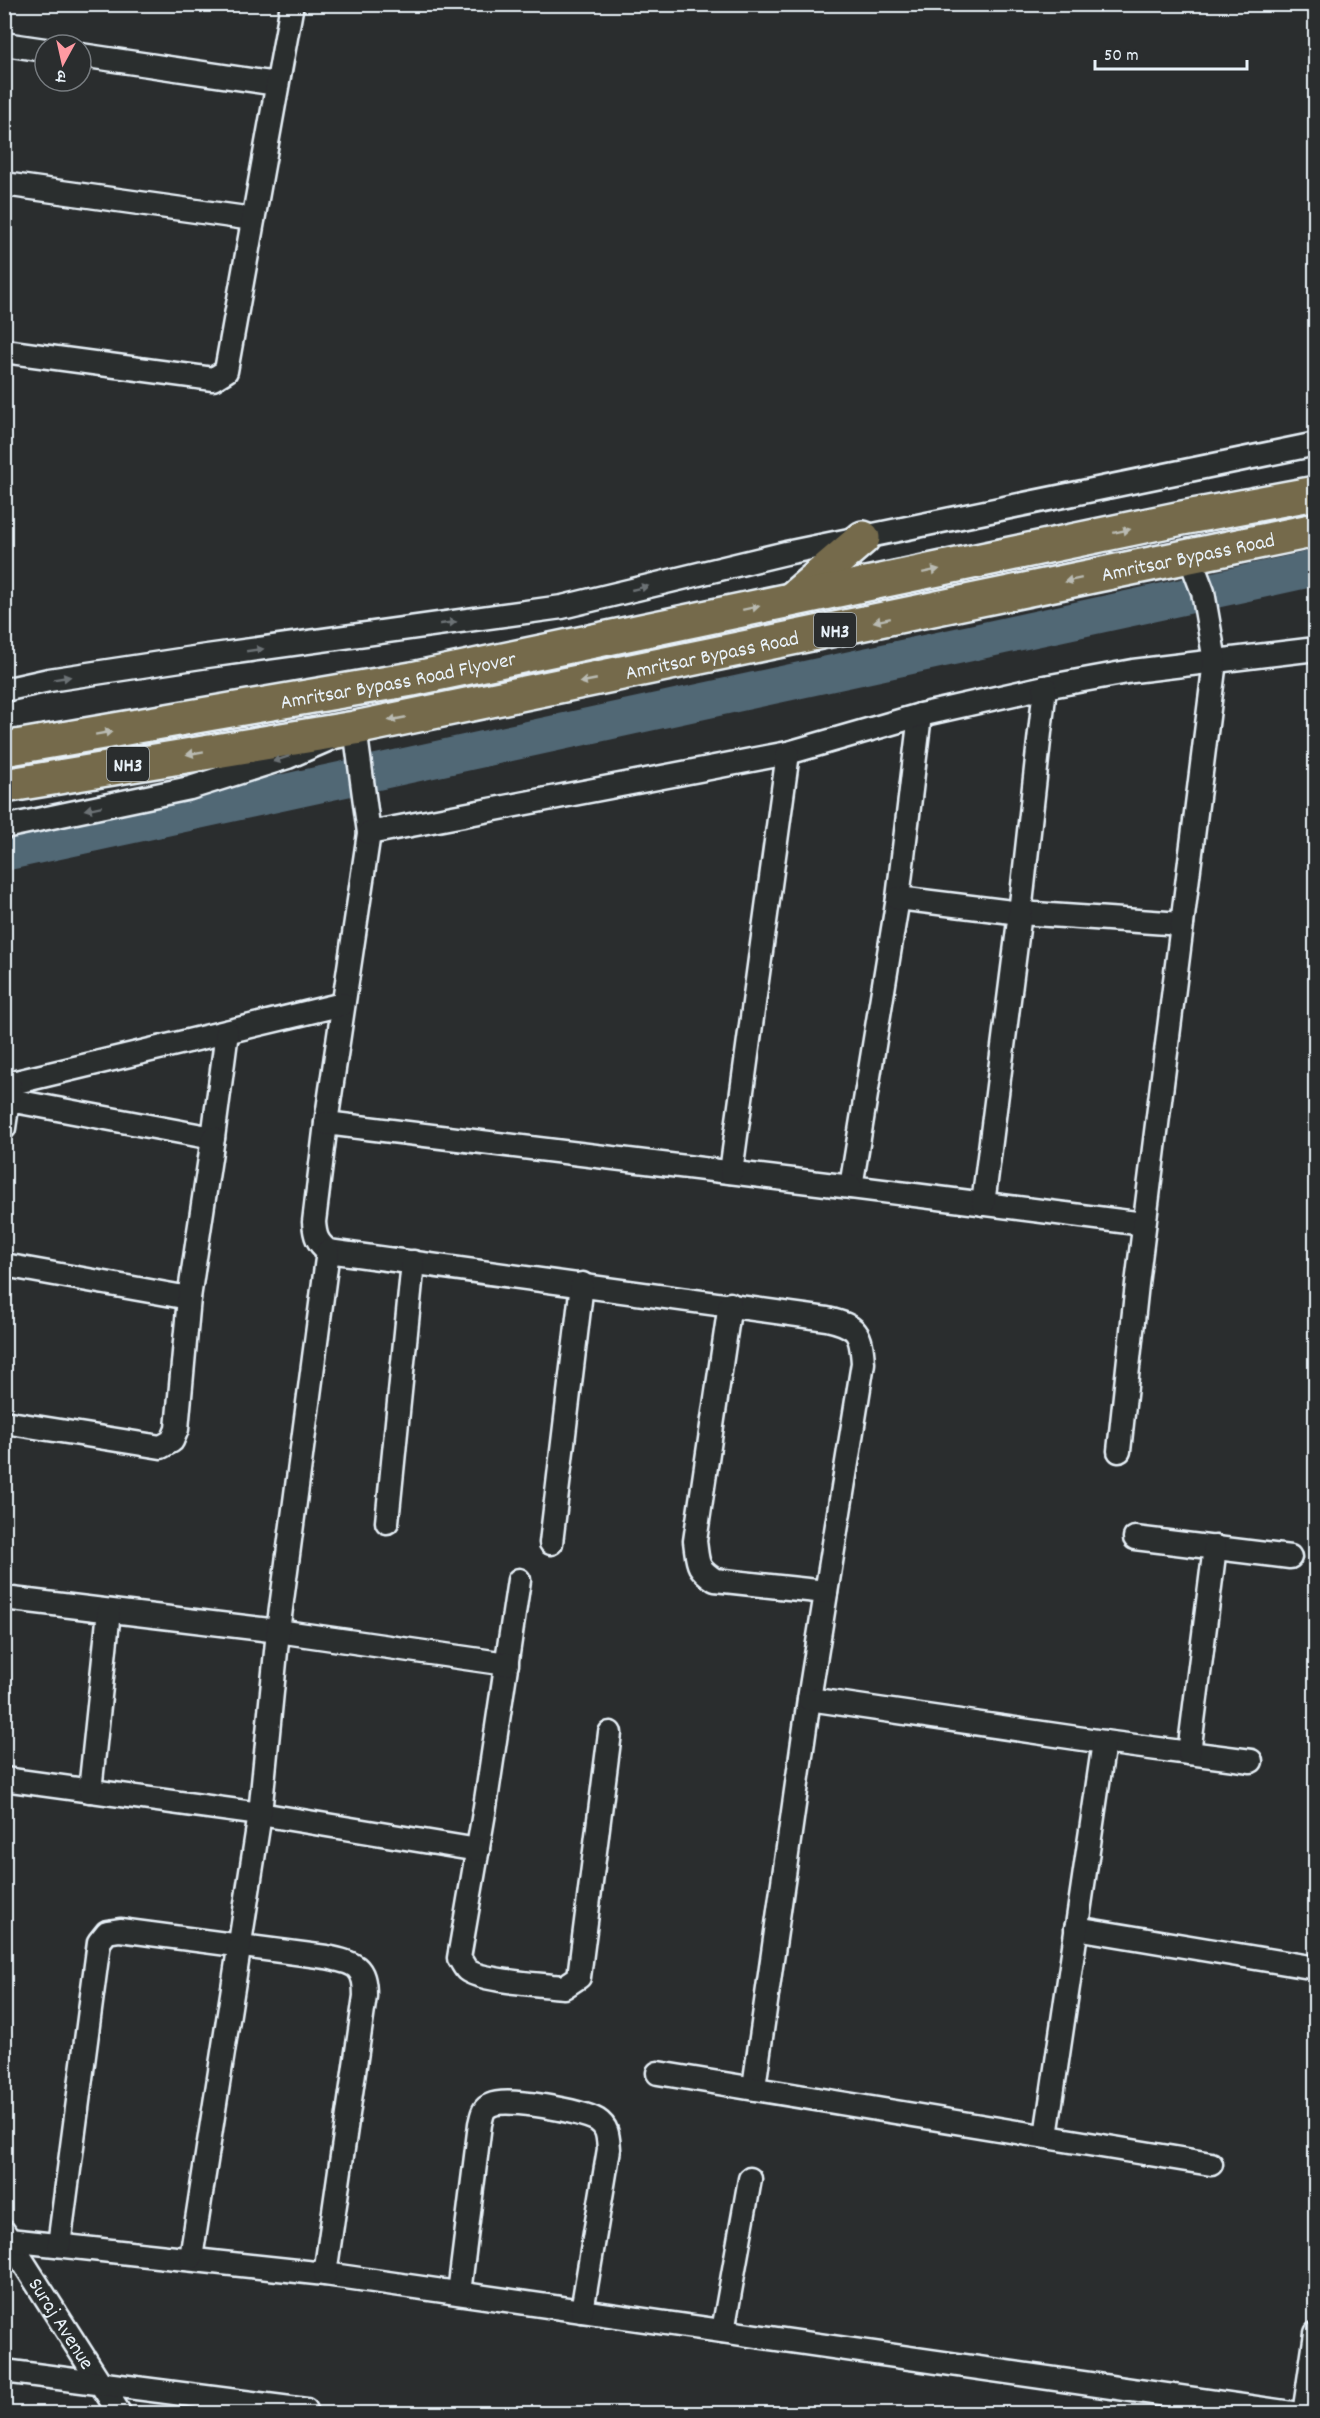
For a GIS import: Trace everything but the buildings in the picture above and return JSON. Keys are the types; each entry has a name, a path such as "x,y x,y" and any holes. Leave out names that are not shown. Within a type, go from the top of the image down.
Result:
{"highway":[{"name":"Amritsar Bypass Road","path":"792,600 1182,518 1316,493"},
{"name":"Amritsar Bypass Road","path":"355,728 690,661 1316,530"},
{"path":"792,600 863,538"},
{"name":"Amritsar Bypass Road Flyover","path":"4,749 412,679 792,600"},
{"name":"Amritsar Bypass Road Flyover","path":"4,786 252,743 355,728"}],"street":[{"path":"4,351 213,379 226,371 292,4"},
{"path":"4,44 33,48"},
{"path":"93,57 277,84"},
{"path":"4,183 253,219"},
{"path":"4,690 49,680 207,656 562,607 786,554 1316,444"},
{"path":"1119,1451 1144,1224 1215,661 1203,592 1189,555"},
{"path":"369,833 788,753 920,715 1045,687 1133,671 1316,649"},
{"path":"983,1204 1020,913 1045,687"},
{"path":"851,1187 898,898 920,715"},
{"path":"4,827 190,788 288,757 355,728 358,765 369,833 326,1123 314,1222 315,1234 319,1243 328,1251 730,1304 842,1323 855,1330 862,1341 863,1364 809,1698 754,2087"},
{"path":"731,1172 788,753"},
{"path":"898,898 1020,913 1182,924"},
{"path":"8,1090 343,1004"},
{"path":"4,1422 161,1447 172,1441 177,1429 189,1298 227,1032"},
{"path":"4,1128 8,1090"},
{"path":"8,1090 213,1138"},
{"path":"326,1123 1144,1224"},
{"path":"191,2258 260,1814 278,1631 328,1251"},
{"path":"387,1522 413,1262"},
{"path":"4,1265 189,1298"},
{"path":"551,1544 582,1284"},
{"path":"730,1304 695,1541 698,1561 702,1572 716,1580 826,1592"},
{"path":"1135,1538 1290,1557"},
{"path":"1188,1753 1215,1547"},
{"path":"519,1580 478,1850 459,1958 465,1969 484,1977 564,1987 579,1977 610,1733"},
{"path":"4,1598 278,1631 507,1664"},
{"path":"90,1791 109,1611"},
{"path":"809,1698 1104,1742 1251,1761"},
{"path":"1046,2136 1104,1742"},
{"path":"4,1779 260,1814 478,1850"},
{"path":"1076,1928 1316,1968"},
{"path":"59,2245 101,1937 107,1932 120,1930 343,1961 359,1969 364,1978 364,1996 325,2274"},
{"path":"658,2073 1211,2164"},
{"path":"459,2293 480,2124 484,2110 491,2104 503,2103 569,2110 598,2121 607,2132 609,2149 582,2311"},
{"path":"723,2331 750,2179"},
{"path":"7,2236 59,2245 325,2274 1301,2414 1316,2333"},
{"name":"Suraj Avenue","path":"7,2236 120,2414"},
{"path":"4,2371 306,2410"}],"waterway":[{"path":"4,853 1316,568"}]}
